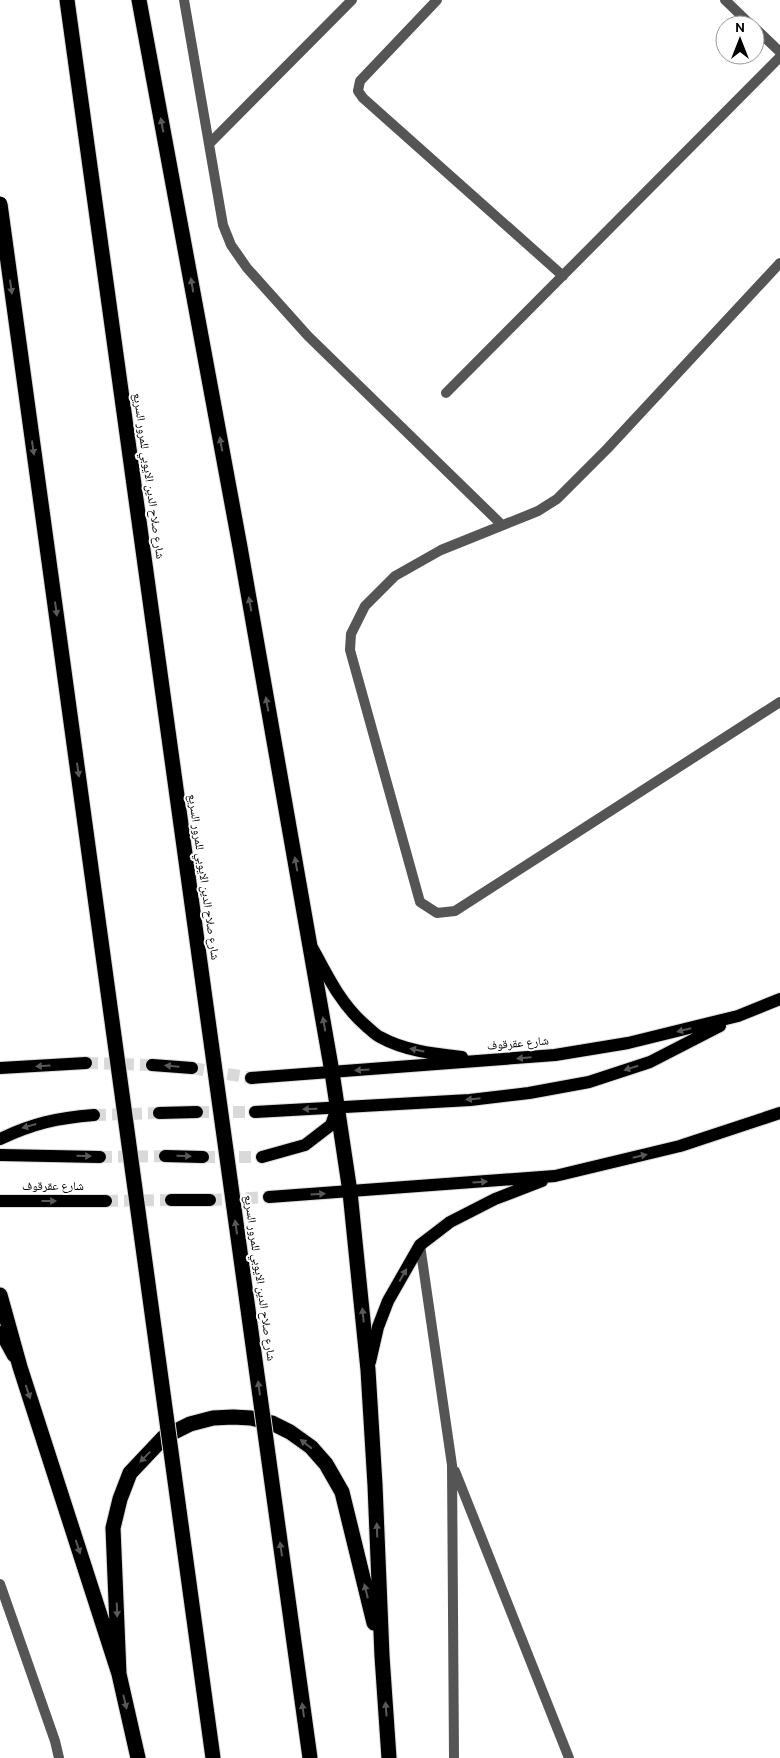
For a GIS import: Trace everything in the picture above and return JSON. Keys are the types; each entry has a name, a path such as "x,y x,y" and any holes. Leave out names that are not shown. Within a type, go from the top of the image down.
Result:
{"highway":[{"name":"شارع صلاح الدين الايوبي للمرور السريع","path":"67,0 310,1758"},
{"path":"139,0 239,538 332,1072 350,1192 368,1370 389,1758"},
{"path":"0,204 213,1758"},
{"path":"0,1295 20,1367 119,1674 138,1758"},
{"path":"119,1674 113,1528 120,1499 130,1473 164,1437 190,1424 213,1418 233,1416 272,1423 290,1432 311,1447 326,1464 342,1492 382,1656"}],"main road":[{"path":"309,941 335,991 352,1014 379,1037 410,1049 435,1054 500,1060"},
{"name":"شارع عقرقوف","path":"251,1078 555,1055 628,1044 738,1016 780,999"},
{"path":"255,1112 470,1100 529,1093 589,1082 650,1062 738,1016"},
{"path":"0,1068 86,1063"},
{"path":"152,1065 192,1068"},
{"path":"262,1157 304,1145 330,1125 337,1108"},
{"path":"159,1113 197,1112"},
{"path":"368,1370 378,1328 388,1301 420,1245 450,1222 495,1199 555,1176 680,1146 780,1112"},
{"path":"0,1139 22,1128 59,1118 94,1115"},
{"path":"0,1155 100,1157"},
{"path":"165,1156 203,1157"},
{"path":"269,1197 555,1176"},
{"path":"170,1200 210,1200"},
{"name":"شارع عقرقوف","path":"0,1201 106,1201"},
{"path":"0,1332 20,1367"}],"street":[{"path":"184,0 223,225 231,245 247,268 308,336 502,525"},
{"path":"210,143 352,0"},
{"path":"437,0 360,80 358,91 363,98 563,276"},
{"path":"725,0 741,15"},
{"path":"765,38 780,52"},
{"path":"446,393 780,57"},
{"path":"780,263 607,449 557,499 538,511 441,550 396,576 365,606 351,634 350,650 420,902 437,913 455,911 780,702"},
{"path":"420,1245 452,1465 454,1758"},
{"path":"452,1465 569,1758"},
{"path":"0,1584 55,1741 59,1758"}],"tunnel":[{"path":"86,1063 152,1065"},
{"path":"192,1068 251,1078"},
{"path":"197,1112 255,1112"},
{"path":"94,1115 159,1113"},
{"path":"100,1157 165,1156"},
{"path":"203,1157 262,1157"},
{"path":"210,1200 269,1197"},
{"path":"106,1201 171,1200"}]}
